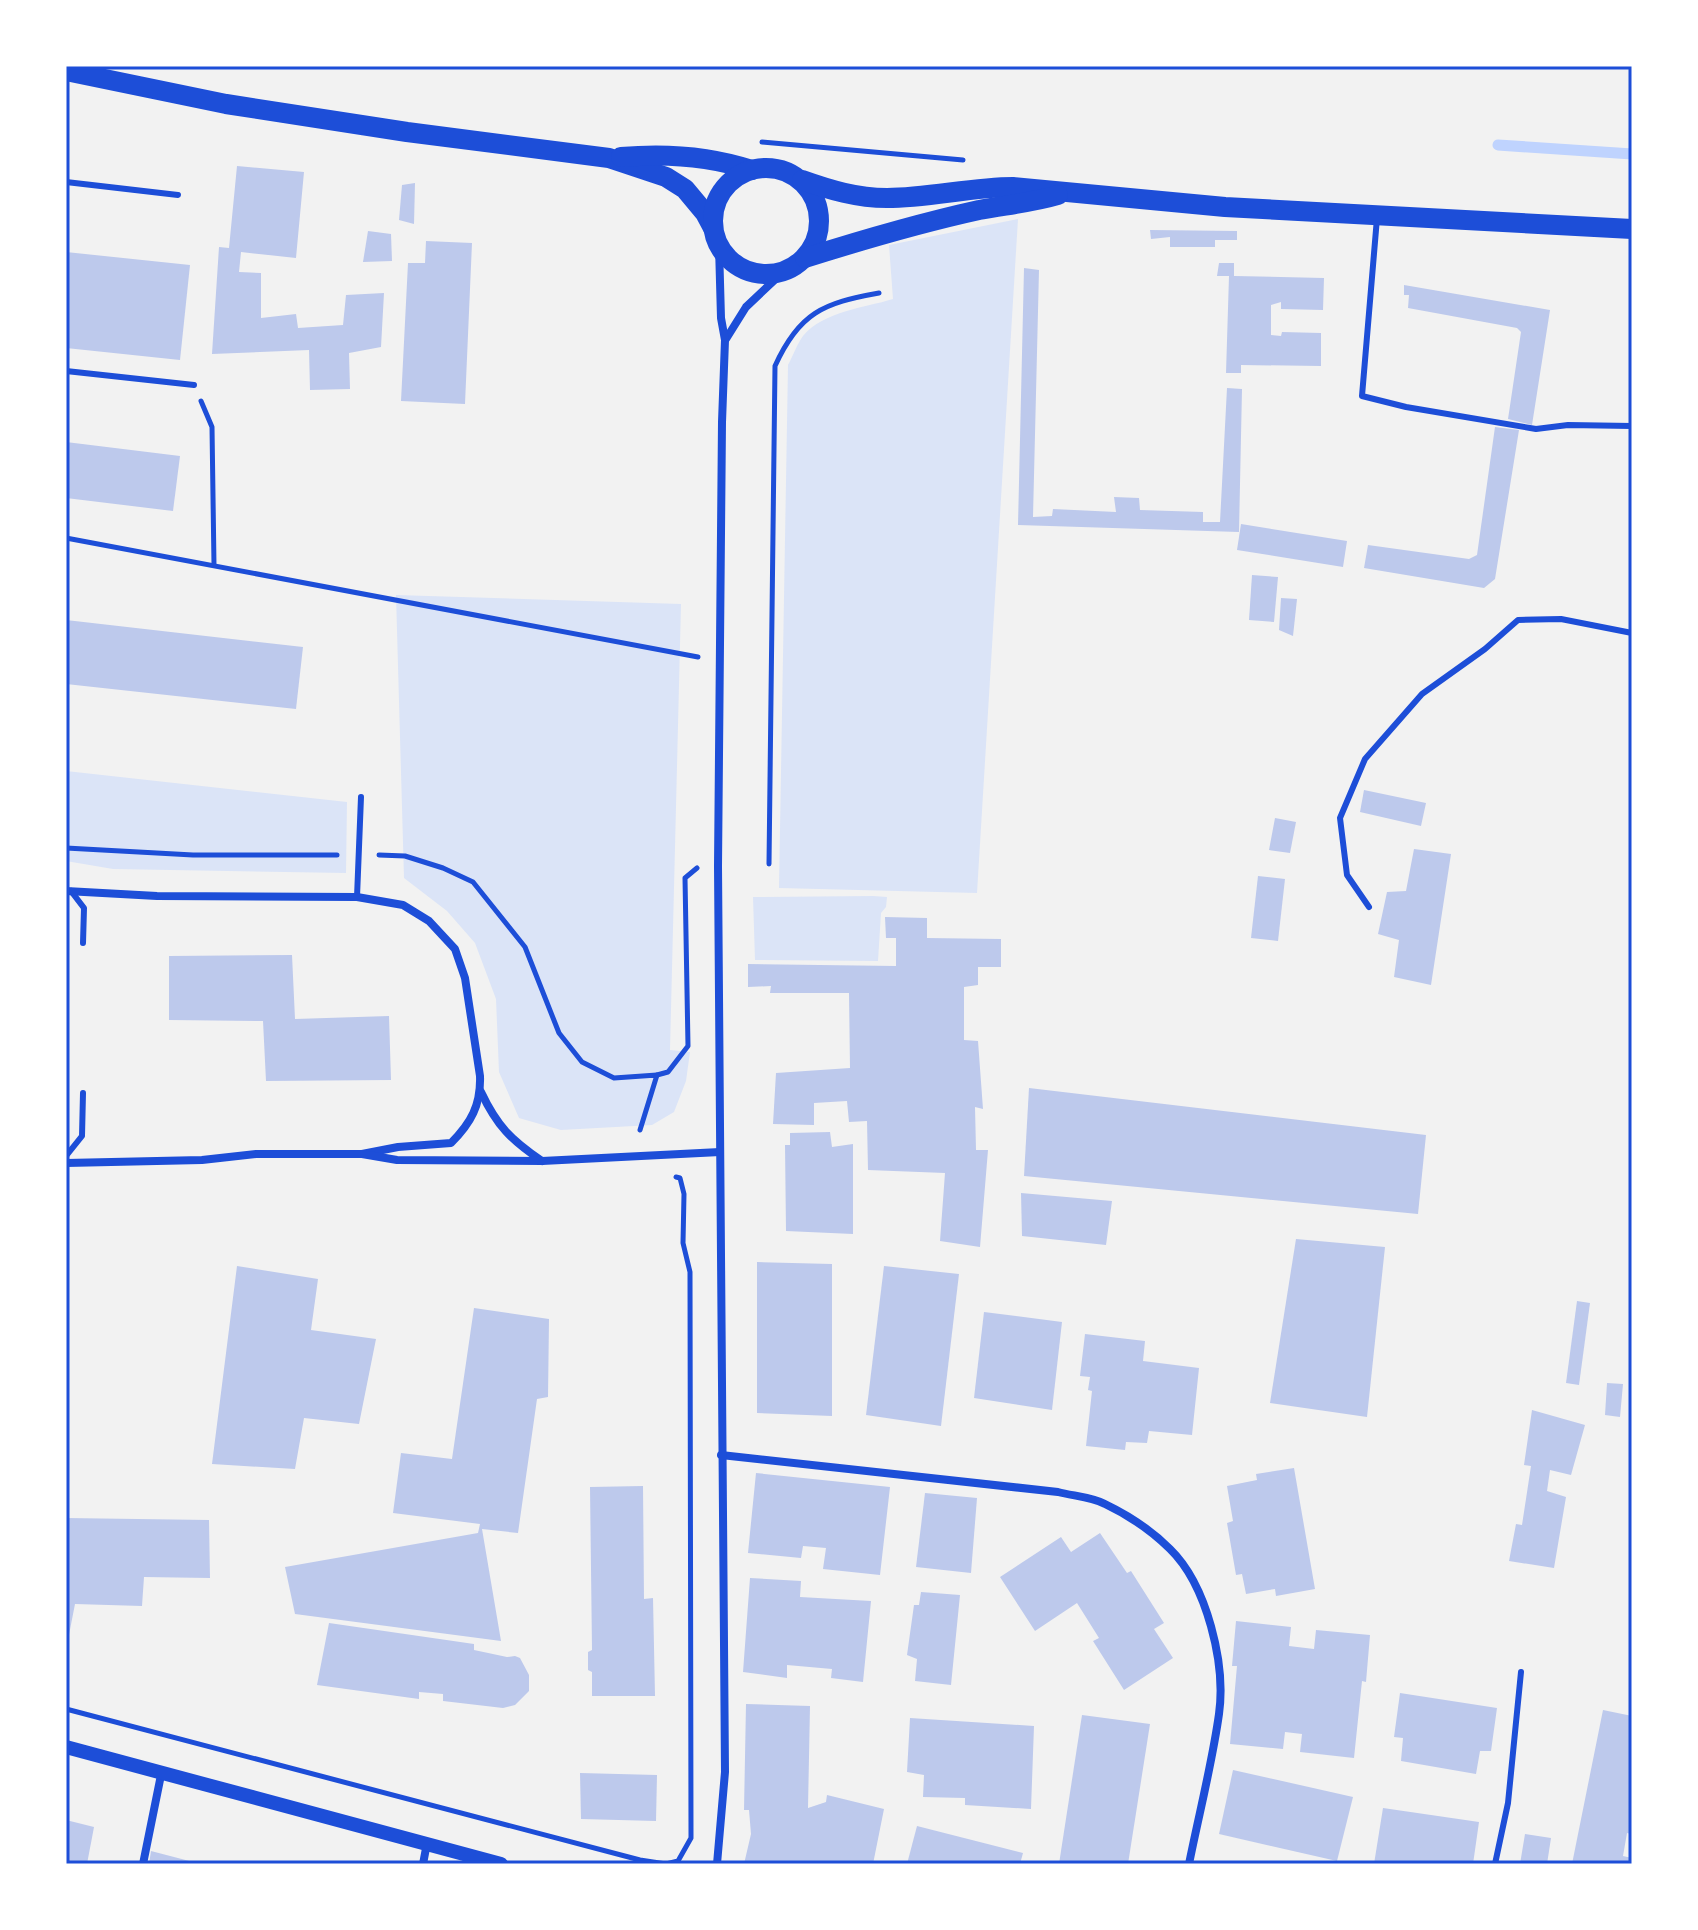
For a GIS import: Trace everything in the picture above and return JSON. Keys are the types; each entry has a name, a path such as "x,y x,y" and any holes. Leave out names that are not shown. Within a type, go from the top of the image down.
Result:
{"main road":[{"path":"66,71 95,72 226,104 407,132 609,158 666,177 685,189 705,213 728,258 740,268 768,275 783,272 805,258 846,244 1069,192"},
{"path":"609,158 656,154 691,157 752,170 778,169 837,192 889,198 980,187 1225,207 1632,229"},
{"path":"716,237 716,203 722,191 741,174 752,170"},
{"path":"802,180 811,192 820,219 819,233 805,258"}],"street":[{"path":"716,237 725,340 718,866 725,1772 717,1864"},
{"path":"725,340 746,307 783,272"},
{"path":"69,891 157,896 357,897 403,905 429,921 455,949 465,978 480,1091 505,1133 542,1161"},
{"path":"362,1154 398,1147 451,1143 471,1120 480,1091"},
{"path":"66,1163 202,1160 256,1154 362,1154 397,1160 542,1161 720,1152"},
{"path":"721,1455 1058,1492 1103,1502 1141,1525 1172,1551 1198,1591 1212,1626 1219,1671 1219,1712 1189,1864"},
{"path":"66,1747 501,1864"},
{"path":"143,1864 161,1775"},
{"path":"423,1864 427,1843"}],"lane":[{"path":"66,182 178,195"},
{"path":"1377,215 1362,396 1406,407 1536,429 1568,425 1632,426"},
{"path":"66,371 194,385"},
{"path":"1369,907 1347,875 1340,818 1365,759 1422,694 1485,649 1518,620 1561,619 1632,633"},
{"path":"357,897 361,797"},
{"path":"69,891 84,908 83,943"},
{"path":"66,1156 82,1136 83,1093"},
{"path":"1495,1864 1508,1803 1521,1672"}],"path":[{"path":"769,864 775,366 785,345 804,321 840,300 879,293"},
{"path":"194,385 212,427 214,565"},
{"path":"66,538 700,657"},
{"path":"657,1075 668,1072 688,1046 685,878 699,866"},
{"path":"66,1709 610,1852 666,1864 678,1861 691,1838 690,1272 683,1243 684,1194 680,1178 665,1174"}],"shaded area":[{"path":"1018,219 977,893 779,888 788,365 803,336 822,321 893,299 889,245"},
{"path":"396,595 681,604 670,1050 690,1052 686,1081 674,1112 652,1125 561,1130 519,1118 499,1072 496,999 475,943 447,911 404,878"},
{"path":"66,771 347,802 346,873 113,869 66,861"},
{"path":"753,897 887,897 886,907 881,913 878,961 755,960"}],"building":[{"path":"237,166 304,172 296,258 241,252 239,272 261,273 261,318 296,314 298,328 343,325 346,295 384,293 381,347 349,353 350,389 310,390 309,350 212,354 219,247 229,248"},
{"path":"415,183 414,224 399,220 402,185"},
{"path":"1150,230 1237,231 1237,240 1215,240 1215,247 1170,247 1170,237 1151,239"},
{"path":"368,231 391,234 392,261 363,262"},
{"path":"426,241 472,243 465,404 401,401 408,263 425,263"},
{"path":"66,252 190,265 180,360 66,348"},
{"path":"1219,263 1234,263 1234,276 1324,278 1323,310 1281,309 1281,302 1271,305 1271,335 1281,336 1282,332 1321,333 1321,366 1241,365 1241,373 1226,373 1229,276 1217,276"},
{"path":"1024,268 1039,270 1033,517 1052,516 1053,509 1116,512 1114,497 1139,498 1140,510 1203,512 1203,522 1220,522 1227,388 1242,389 1239,532 1018,525"},
{"path":"1404,285 1550,310 1532,425 1508,419 1521,332 1517,328 1408,308 1409,295 1404,295"},
{"path":"1495,427 1519,430 1495,579 1484,588 1364,568 1368,545 1469,559 1477,555"},
{"path":"66,442 180,456 173,511 66,498"},
{"path":"1241,524 1347,541 1343,567 1237,550"},
{"path":"1252,575 1278,577 1274,622 1249,620"},
{"path":"1281,598 1297,599 1293,636 1279,630"},
{"path":"66,620 303,647 296,709 66,684"},
{"path":"1364,790 1426,803 1421,826 1360,812"},
{"path":"1275,818 1296,822 1290,853 1269,850"},
{"path":"1414,849 1451,854 1431,985 1394,977 1399,940 1378,934 1387,892 1406,891"},
{"path":"1258,876 1285,879 1278,941 1251,938"},
{"path":"885,917 927,918 927,938 1001,939 1001,967 978,967 978,985 964,987 964,1040 978,1041 983,1109 975,1107 976,1150 988,1150 980,1247 940,1241 945,1173 868,1170 867,1121 849,1122 847,1101 814,1103 814,1125 773,1124 776,1073 850,1068 849,993 770,993 771,986 748,987 748,964 896,966 896,938 886,938"},
{"path":"292,955 295,1019 389,1016 391,1080 266,1081 263,1021 169,1020 169,956"},
{"path":"1029,1088 1426,1135 1418,1214 1024,1176"},
{"path":"830,1132 832,1147 853,1144 853,1234 786,1231 785,1145 790,1145 790,1133"},
{"path":"1021,1193 1112,1201 1106,1245 1022,1236"},
{"path":"1296,1239 1385,1247 1367,1417 1270,1403"},
{"path":"757,1262 832,1264 832,1416 757,1413"},
{"path":"237,1266 318,1279 311,1330 376,1339 359,1424 304,1418 295,1469 212,1464"},
{"path":"884,1266 959,1274 941,1426 866,1415"},
{"path":"1577,1301 1590,1303 1579,1385 1566,1383"},
{"path":"474,1308 549,1319 548,1397 537,1399 518,1533 482,1529 501,1641 295,1614 285,1567 478,1533 480,1524 393,1513 401,1453 452,1459"},
{"path":"984,1312 1062,1322 1052,1410 974,1398"},
{"path":"1085,1334 1145,1341 1143,1361 1199,1368 1192,1435 1149,1431 1147,1443 1126,1442 1125,1450 1086,1446 1092,1391 1088,1390 1090,1377 1080,1376"},
{"path":"1607,1383 1623,1384 1620,1417 1605,1415"},
{"path":"1532,1410 1585,1425 1571,1475 1550,1470 1547,1491 1566,1497 1554,1568 1509,1561 1516,1524 1522,1525 1531,1466 1524,1465"},
{"path":"1294,1468 1315,1589 1276,1596 1275,1589 1246,1594 1242,1574 1236,1575 1227,1523 1233,1521 1227,1486 1257,1480 1256,1474"},
{"path":"756,1473 890,1487 880,1575 823,1569 826,1548 803,1546 801,1558 748,1553"},
{"path":"643,1486 644,1599 653,1598 655,1696 592,1696 592,1672 588,1670 588,1652 592,1650 590,1487"},
{"path":"925,1493 977,1498 971,1573 916,1567"},
{"path":"66,1518 209,1520 210,1578 144,1577 142,1606 75,1604 66,1650"},
{"path":"1100,1533 1127,1573 1131,1571 1164,1623 1154,1629 1173,1658 1124,1690 1093,1641 1099,1638 1077,1603 1035,1631 1000,1577 1061,1537 1071,1552"},
{"path":"750,1578 801,1581 800,1597 871,1601 863,1682 831,1678 832,1669 787,1665 787,1678 743,1672"},
{"path":"921,1592 960,1595 951,1685 915,1681 917,1659 907,1655 914,1605 919,1605"},
{"path":"1236,1621 1291,1627 1289,1646 1314,1649 1316,1630 1370,1635 1354,1758 1300,1752 1302,1734 1285,1732 1283,1749 1230,1744 1237,1666 1232,1666"},
{"path":"329,1623 474,1644 474,1650 515,1656 520,1658 529,1675 529,1691 515,1705 503,1708 443,1701 443,1694 419,1692 419,1699 317,1685"},
{"path":"1400,1693 1497,1708 1491,1751 1480,1751 1476,1774 1401,1761 1403,1738 1394,1737"},
{"path":"746,1704 810,1706 808,1808 826,1802 827,1795 884,1809 873,1864 744,1864 751,1834 749,1810 744,1810"},
{"path":"1603,1710 1632,1716 1632,1827 1631,1834 1627,1833 1623,1856 1632,1858 1632,1864 1572,1864"},
{"path":"1082,1715 1150,1724 1128,1864 1059,1864"},
{"path":"910,1718 1034,1726 1031,1809 965,1805 965,1798 923,1797 924,1775 907,1772"},
{"path":"1233,1770 1353,1797 1337,1861 1219,1834"},
{"path":"580,1773 657,1775 656,1821 581,1819"},
{"path":"1383,1808 1479,1822 1473,1864 1374,1864"},
{"path":"66,1820 94,1827 87,1864 66,1864"},
{"path":"917,1826 1023,1853 1020,1864 907,1864"},
{"path":"1525,1834 1551,1838 1547,1864 1520,1864"},
{"path":"151,1851 197,1863 197,1864 149,1864"}],"waterway":[{"path":"1498,145 1632,154"}]}
